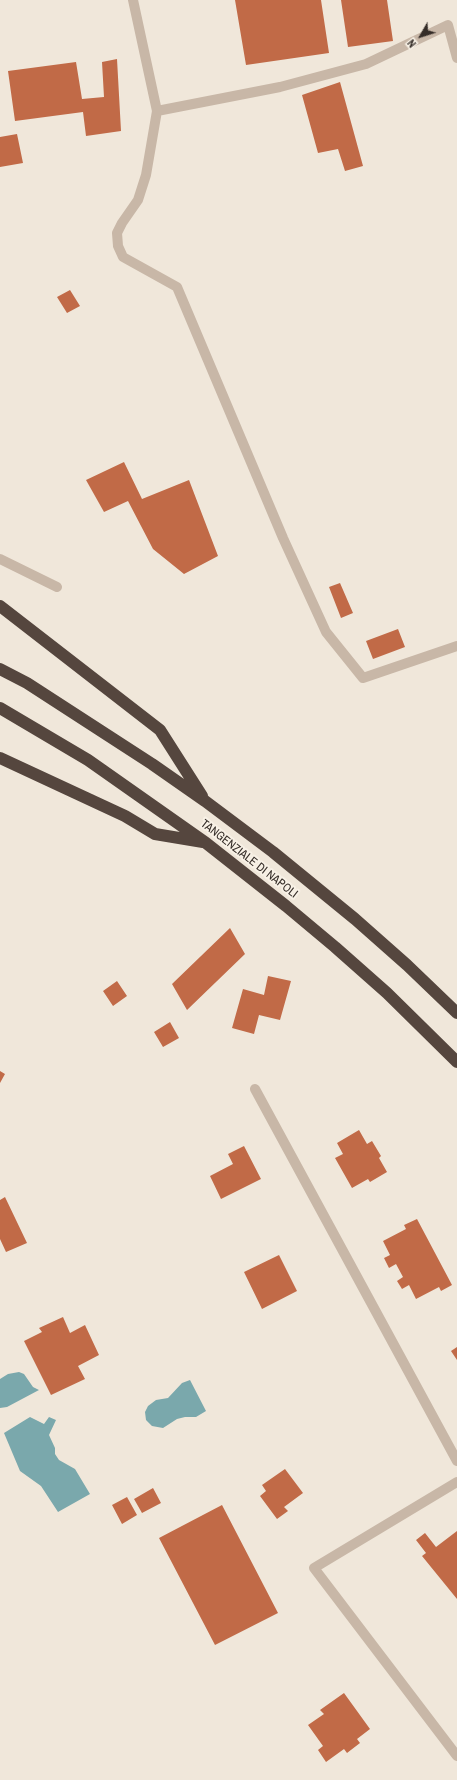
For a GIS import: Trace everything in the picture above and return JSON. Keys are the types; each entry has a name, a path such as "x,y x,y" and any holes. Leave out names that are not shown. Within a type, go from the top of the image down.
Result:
{"highway":[{"path":"0,606 160,730 205,801"},
{"name":"TANGENZIALE DI NAPOLI","path":"0,669 27,683 98,728 205,801 273,852 355,919 407,965 457,1013"},
{"name":"TANGENZIALE DI NAPOLI","path":"0,708 88,760 206,843 286,906 352,962 387,993 457,1062"},
{"path":"0,758 125,816 155,834 206,843"}],"street":[{"path":"133,0 157,111 146,176 138,200 117,233 118,246 123,257 177,287 283,538 326,632 363,678 457,646"},
{"path":"157,111 280,87 366,64 448,25 457,58"},
{"path":"0,559 57,587"},
{"path":"256,1089 457,1461"},
{"path":"457,1482 314,1568 457,1756"}],"water":[{"path":"19,1372 24,1374 33,1387 39,1390 7,1407 0,1408 0,1379 8,1374"},
{"path":"190,1380 206,1411 196,1417 177,1419 163,1428 152,1426 146,1420 145,1412 148,1406 156,1400 168,1398 182,1383"},
{"path":"30,1417 44,1424 49,1417 56,1420 49,1435 55,1448 55,1454 59,1460 75,1469 90,1494 58,1512 41,1486 20,1471 4,1433"}],"building":[{"path":"235,0 321,0 329,53 246,65"},
{"path":"341,0 387,0 393,41 348,47"},
{"path":"117,59 121,131 86,136 83,112 15,121 8,71 76,62 82,99 104,97 102,62"},
{"path":"340,82 363,166 345,171 338,149 318,153 302,95"},
{"path":"17,134 23,163 0,167 0,137"},
{"path":"70,290 80,306 67,313 57,297"},
{"path":"124,462 142,499 189,480 218,556 184,574 153,549 128,501 104,512 86,480"},
{"path":"340,583 353,613 341,618 329,587"},
{"path":"398,629 405,647 373,659 366,641"},
{"path":"230,928 245,954 187,1010 172,984"},
{"path":"268,976 291,981 280,1020 259,1015 254,1034 232,1028 243,989 264,995"},
{"path":"117,981 127,996 113,1006 103,991"},
{"path":"170,1022 179,1038 163,1047 154,1032"},
{"path":"0,1071 5,1074 0,1083"},
{"path":"359,1130 367,1144 372,1141 381,1156 379,1158 387,1172 370,1182 368,1179 352,1188 335,1158 343,1154 337,1143"},
{"path":"244,1146 261,1179 221,1199 210,1176 233,1164 228,1154"},
{"path":"5,1197 27,1243 6,1252 0,1239 0,1200"},
{"path":"417,1219 452,1285 441,1291 439,1287 416,1299 409,1285 402,1289 397,1281 403,1277 396,1264 389,1268 384,1258 390,1255 383,1241 406,1229 404,1225"},
{"path":"279,1255 297,1291 262,1309 244,1272"},
{"path":"63,1317 70,1333 85,1325 99,1355 78,1366 85,1379 51,1395 24,1341 42,1332 39,1328"},
{"path":"457,1347 457,1360 451,1351"},
{"path":"285,1469 303,1493 284,1507 288,1511 277,1519 260,1496 266,1491 262,1485"},
{"path":"153,1488 161,1503 142,1513 134,1499"},
{"path":"127,1497 137,1515 122,1524 112,1505"},
{"path":"222,1505 278,1613 215,1645 159,1538"},
{"path":"457,1531 457,1599 422,1556 426,1553 416,1540 425,1533 436,1547"},
{"path":"344,1693 370,1729 357,1739 360,1743 347,1753 344,1749 326,1762 318,1750 323,1746 308,1725 324,1714 320,1710"}]}
